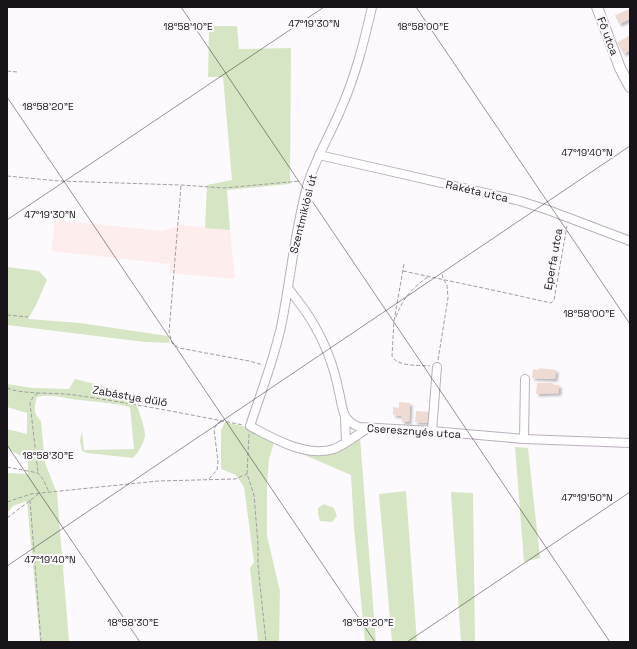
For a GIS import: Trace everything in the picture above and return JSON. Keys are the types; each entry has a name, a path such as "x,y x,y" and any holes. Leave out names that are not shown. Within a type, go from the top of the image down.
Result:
{"main road":[{"name":"Fő utca","path":"597,7 620,68 630,87"}],"street":[{"name":"Szentmiklósi út","path":"250,426 270,367 282,324 292,256 308,182 354,76 372,7"},
{"name":"Rakéta utca","path":"319,156 513,199 630,241"},
{"path":"288,288 308,316 330,359 340,392 342,408 345,416 346,442"},
{"path":"432,431 437,367"},
{"path":"524,439 525,380"},
{"name":"Cseresznyés utca","path":"345,416 351,424 358,427 368,428 432,431 524,439 630,443"},
{"path":"250,426 289,445 320,451 328,450 346,442 368,428"}],"path":[{"path":"7,71 17,72"},
{"path":"7,176 59,181 224,188 303,181 308,182"},
{"path":"181,185 169,332 172,343 179,348 249,361 270,367"},
{"name":"Eperfa utca","path":"443,279 552,303 554,300 569,218"},
{"path":"404,264 394,321 392,356 395,360 401,363 437,367 448,298 447,285 443,279 442,273"},
{"path":"403,271 443,279"},
{"path":"394,321 404,298 412,289 429,276"},
{"path":"7,315 28,317"},
{"name":"Zabástya dűlő","path":"7,388 39,393 68,394 122,401 250,426"},
{"path":"39,393 33,397 30,402 38,473 43,479 49,492"},
{"path":"208,480 217,470 218,462 214,429 222,420"},
{"path":"250,426 247,474 254,496 258,544 258,565 266,642"},
{"path":"7,467 38,473"},
{"path":"7,502 31,494 158,481 235,479 247,474"},
{"path":"7,518 40,493"},
{"path":"30,500 41,642"}],"shaded area":[{"path":"55,220 162,231 181,225 230,230 235,279 170,273 170,264 51,251"}],"green space":[{"path":"209,26 237,26 239,49 291,48 290,184 227,190 230,230 205,228 207,185 232,180 223,77 208,77"},
{"path":"7,267 39,271 47,280 28,319 80,323 168,336 170,343 145,342 7,325"},
{"path":"75,379 113,389 132,398 141,416 145,436 140,448 133,458 87,453 82,451 80,441 82,431 84,450 134,449 130,407 54,396 37,397 35,413 41,421 45,463 57,493 69,642 40,642 27,501 13,506 7,513 7,473 28,474 28,460 10,450 7,446 7,429 27,434 27,413 7,407 7,384 33,388 69,389"},
{"path":"225,422 247,427 274,442 269,459 267,485 267,536 280,591 279,642 258,642 250,568 254,562 244,487 236,475 221,469 221,430"},
{"path":"360,438 376,642 365,642 354,528 351,475 302,454 332,452 345,447"},
{"path":"515,447 528,448 540,558 524,562"},
{"path":"406,491 417,642 392,642 379,494"},
{"path":"451,492 473,493 475,642 461,642"},
{"path":"324,504 334,508 337,516 332,522 320,521 318,508"}],"building":[{"path":"630,9 630,19 619,24 615,15"},
{"path":"630,35 630,50 624,54 617,43"},
{"path":"539,368 556,370 555,379 532,378 533,369 539,370"},
{"path":"537,383 552,383 559,385 559,393 536,394"},
{"path":"399,402 410,403 409,422 402,422 401,416 393,415 393,407 399,408"},
{"path":"416,411 431,412 430,423 415,422"}]}
